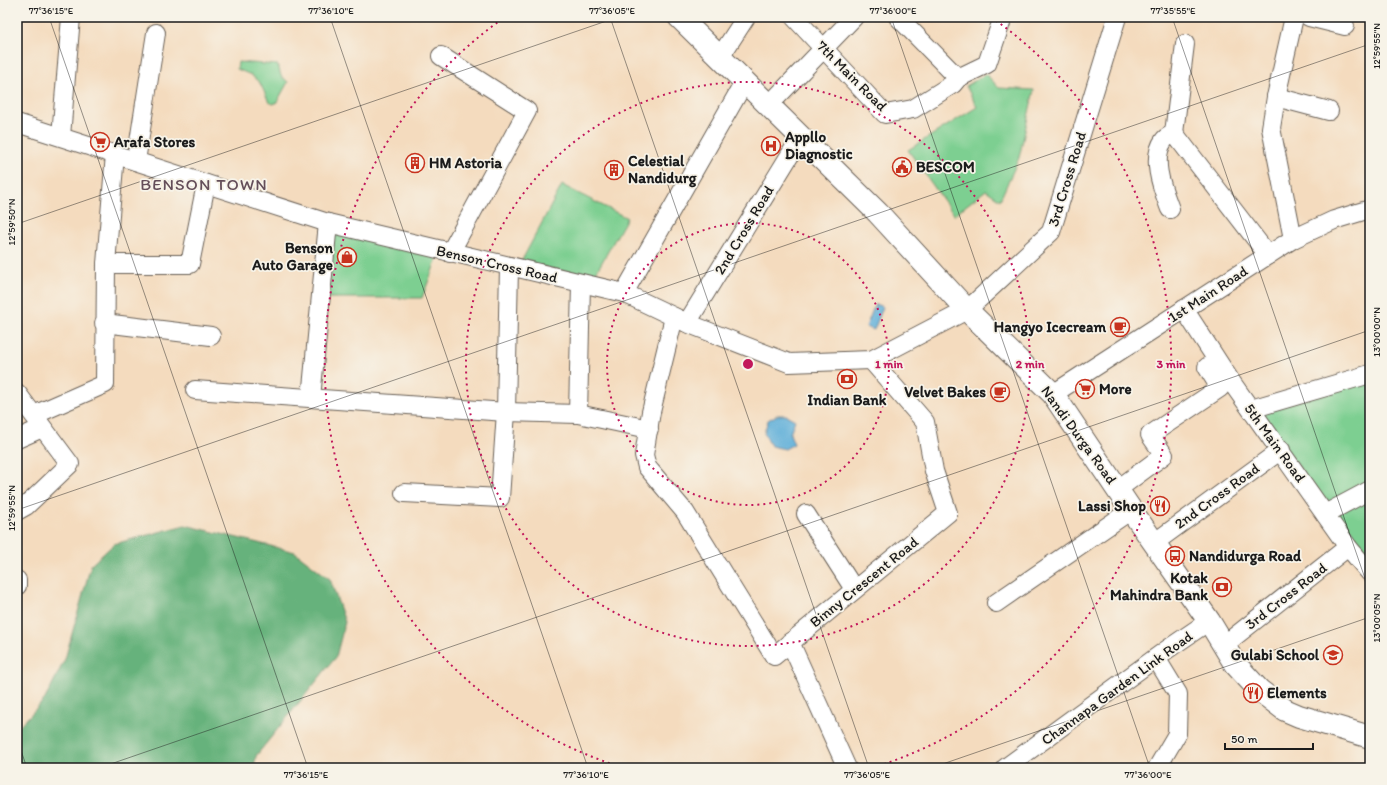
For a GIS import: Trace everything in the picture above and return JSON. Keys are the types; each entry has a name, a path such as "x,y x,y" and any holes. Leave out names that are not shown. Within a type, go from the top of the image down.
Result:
{"main road":[{"name":"Nandi Durga Road","path":"679,17 878,213 967,310 1053,394 1131,510 1209,621 1235,664 1259,690 1285,710 1299,716 1370,737"}],"street":[{"path":"61,136 71,17"},
{"path":"720,57 746,17"},
{"name":"7th Main Road","path":"794,17 885,114 913,109 953,84 958,78 987,64 997,21"},
{"path":"769,105 854,17"},
{"path":"898,17 958,78"},
{"name":"3rd Cross Road","path":"967,310 1051,232 1117,17"},
{"path":"1293,239 1271,128 1276,97 1294,17"},
{"path":"1309,17 1345,26"},
{"path":"136,161 156,33"},
{"path":"1185,44 1174,133 1268,255"},
{"path":"441,56 527,111 450,253"},
{"path":"624,293 745,81"},
{"path":"1276,97 1329,111"},
{"name":"Benson Cross Road","path":"17,122 328,223 624,293 681,320 790,363 871,360 967,310"},
{"path":"1170,209 1161,186 1158,169 1160,149 1164,139 1174,133"},
{"name":"2nd Cross Road","path":"685,512 647,467 644,455 649,429 681,320 801,137"},
{"path":"17,439 38,421 105,384 104,322 106,264 116,154"},
{"path":"106,264 190,264 206,184"},
{"name":"1st Main Road","path":"1053,394 1293,239 1334,220 1370,209"},
{"path":"311,398 328,223"},
{"path":"404,492 500,498 506,412 509,267"},
{"path":"578,414 581,284"},
{"path":"1118,489 1164,455 1150,435 1220,388 1178,312"},
{"name":"5th Main Road","path":"1178,312 1281,450 1348,547 1370,573"},
{"path":"104,322 211,336"},
{"name":"Binny Crescent Road","path":"685,512 774,656 854,588 948,513 934,471 925,422 871,360"},
{"path":"1251,409 1370,374"},
{"path":"195,390 506,412 578,414 649,429"},
{"path":"17,393 70,464 26,506 17,511"},
{"name":"2nd Cross Road","path":"1154,543 1281,450"},
{"path":"1325,514 1370,490"},
{"path":"996,603 1131,510"},
{"path":"806,514 854,588"},
{"name":"3rd Cross Road","path":"1224,645 1348,547"},
{"path":"17,580 17,586"},
{"name":"Channapa Garden Link Road","path":"1014,766 1156,658 1209,621"},
{"path":"790,642 847,768"},
{"path":"1156,658 1178,694 1177,734 1158,768"}],"green space":[{"path":"238,62 278,65 281,76 288,82 277,102 273,104 269,102 260,83 251,75 237,69"},
{"path":"986,74 999,88 1034,90 1019,158 1000,200 986,190 954,215 908,150 977,107 966,86"},
{"path":"562,185 627,218 593,278 521,262"},
{"path":"333,228 438,256 422,298 329,298"},
{"path":"1370,379 1370,485 1327,506 1258,412"},
{"path":"1370,495 1370,557 1336,512"},
{"path":"185,525 295,552 330,579 345,622 336,657 256,756 254,768 17,768 17,729 45,699 65,659 91,565 114,544"}],"water":[{"path":"875,304 883,307 874,330 866,327"},
{"path":"777,415 786,415 795,420 790,434 794,444 785,449 771,446 764,433 768,420"}],"place":[{"name":"Arafa Stores","path":"100,142"},
{"name":"Appllo Diagnostic","path":"771,146"},
{"name":"HM Astoria","path":"415,163"},
{"name":"BESCOM","path":"902,167"},
{"name":"Celestial Nandidurg","path":"614,170"},
{"name":"Benson Auto Garage","path":"347,257"},
{"name":"Hangyo Icecream","path":"1120,327"},
{"name":"Indian Bank","path":"847,379"},
{"name":"More","path":"1085,389"},
{"name":"Velvet Bakes","path":"1000,392"},
{"name":"Lassi Shop","path":"1160,506"},
{"name":"Nandidurga Road","path":"1175,556"},
{"name":"Kotak Mahindra Bank","path":"1222,587"},
{"name":"Gulabi School","path":"1333,655"},
{"name":"Elements","path":"1253,693"}],"district":[{"name":"BENSON TOWN","path":"204,184"}]}
